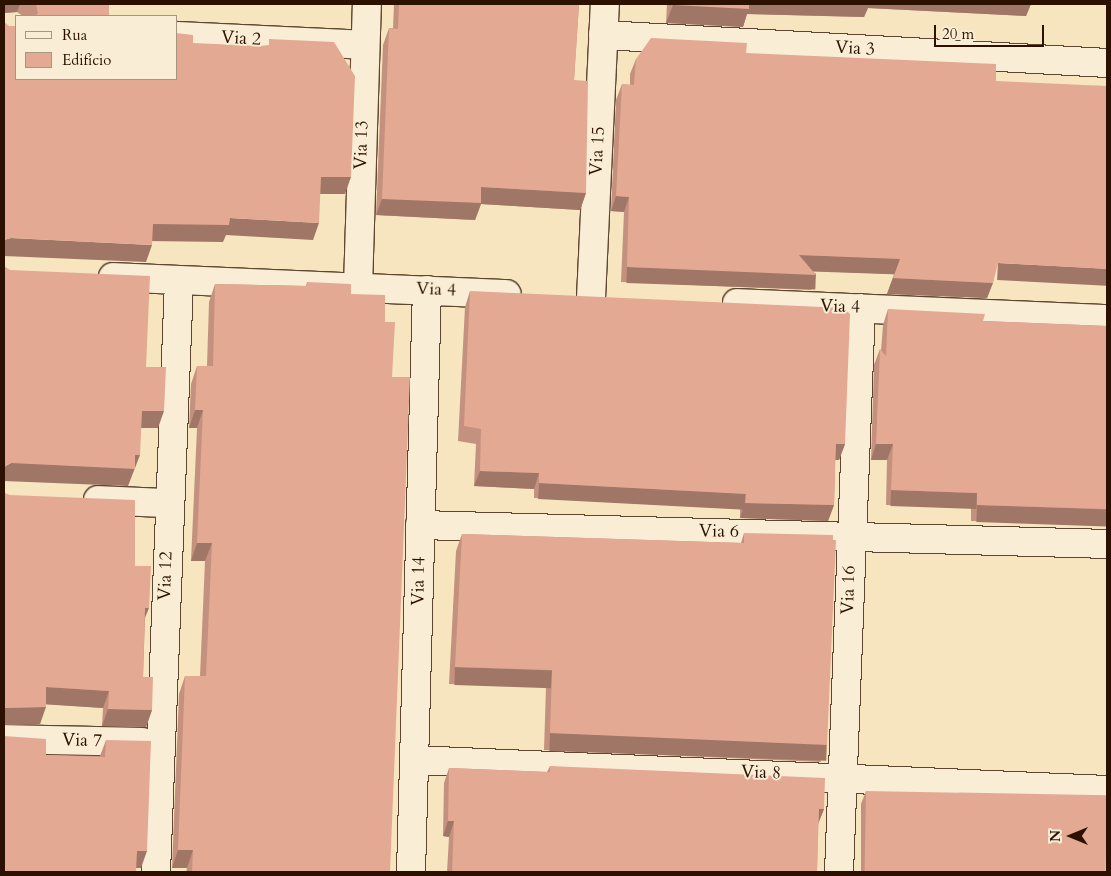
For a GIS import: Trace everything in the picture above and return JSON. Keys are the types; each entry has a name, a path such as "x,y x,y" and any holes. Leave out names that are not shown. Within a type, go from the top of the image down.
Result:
{"street":[{"name":"Via 13","path":"358,287 367,4"},
{"name":"Via 15","path":"591,298 605,4"},
{"name":"Via 3","path":"603,35 1107,63"},
{"name":"Via 2","path":"178,36 365,45"},
{"name":"Via 4","path":"91,276 533,295"},
{"name":"Via 12","path":"156,872 168,503 179,281"},
{"name":"Via 14","path":"411,872 427,290"},
{"path":"562,296 620,299"},
{"name":"Via 4","path":"707,302 1107,319"},
{"name":"Via 16","path":"839,872 841,776 861,308"},
{"path":"72,499 168,503"},
{"name":"Via 6","path":"420,525 1107,544"},
{"name":"Via 7","path":"4,739 160,743"},
{"name":"Via 8","path":"414,760 841,776 1107,790"}],"building":[{"path":"36,4 109,4 109,15 36,15 38,13"},
{"path":"399,4 579,4 574,80 588,81 586,193 481,187 481,203 382,199 389,28 398,29"},
{"path":"749,4 749,9 673,5"},
{"path":"4,22 9,26 15,26 15,80 178,80 178,33 193,35 193,43 260,46 269,45 269,39 334,42 355,76 351,177 321,177 319,223 230,218 229,225 153,224 152,245 11,238 4,240"},
{"path":"651,38 747,43 746,53 996,64 996,81 1107,86 1107,269 998,263 993,283 893,278 900,259 799,255 816,275 627,267 629,197 616,196 622,84 634,85 636,59"},
{"path":"4,266 10,270 150,276 146,367 166,367 164,411 142,411 140,455 135,455 135,469 11,463 4,467"},
{"path":"307,282 351,284 351,294 385,295 385,322 395,322 392,377 410,377 390,872 192,872 193,850 178,850 185,676 206,676 212,543 197,543 203,410 195,410 197,366 213,366 215,284 307,286"},
{"path":"470,291 844,308 850,314 845,444 836,444 834,505 745,503 746,494 539,483 539,473 480,471 481,429 464,426"},
{"path":"888,309 985,314 983,321 1107,326 1107,509 977,505 977,493 891,490 893,444 876,444 880,349 886,356"},
{"path":"4,493 10,495 135,500 135,566 151,566 149,608 145,608 143,677 153,677 152,710 108,709 109,691 46,687 46,707 4,708"},
{"path":"744,533 833,535 833,540 836,540 827,745 550,733 552,670 455,667 462,534 744,543"},
{"path":"4,736 46,739 46,755 105,757 106,740 151,741 147,851 137,851 136,872 4,872"},
{"path":"550,766 825,778 824,809 819,809 817,872 452,872 454,821 448,821 449,768 550,772"},
{"path":"866,791 1107,795 1106,872 865,872"}]}
